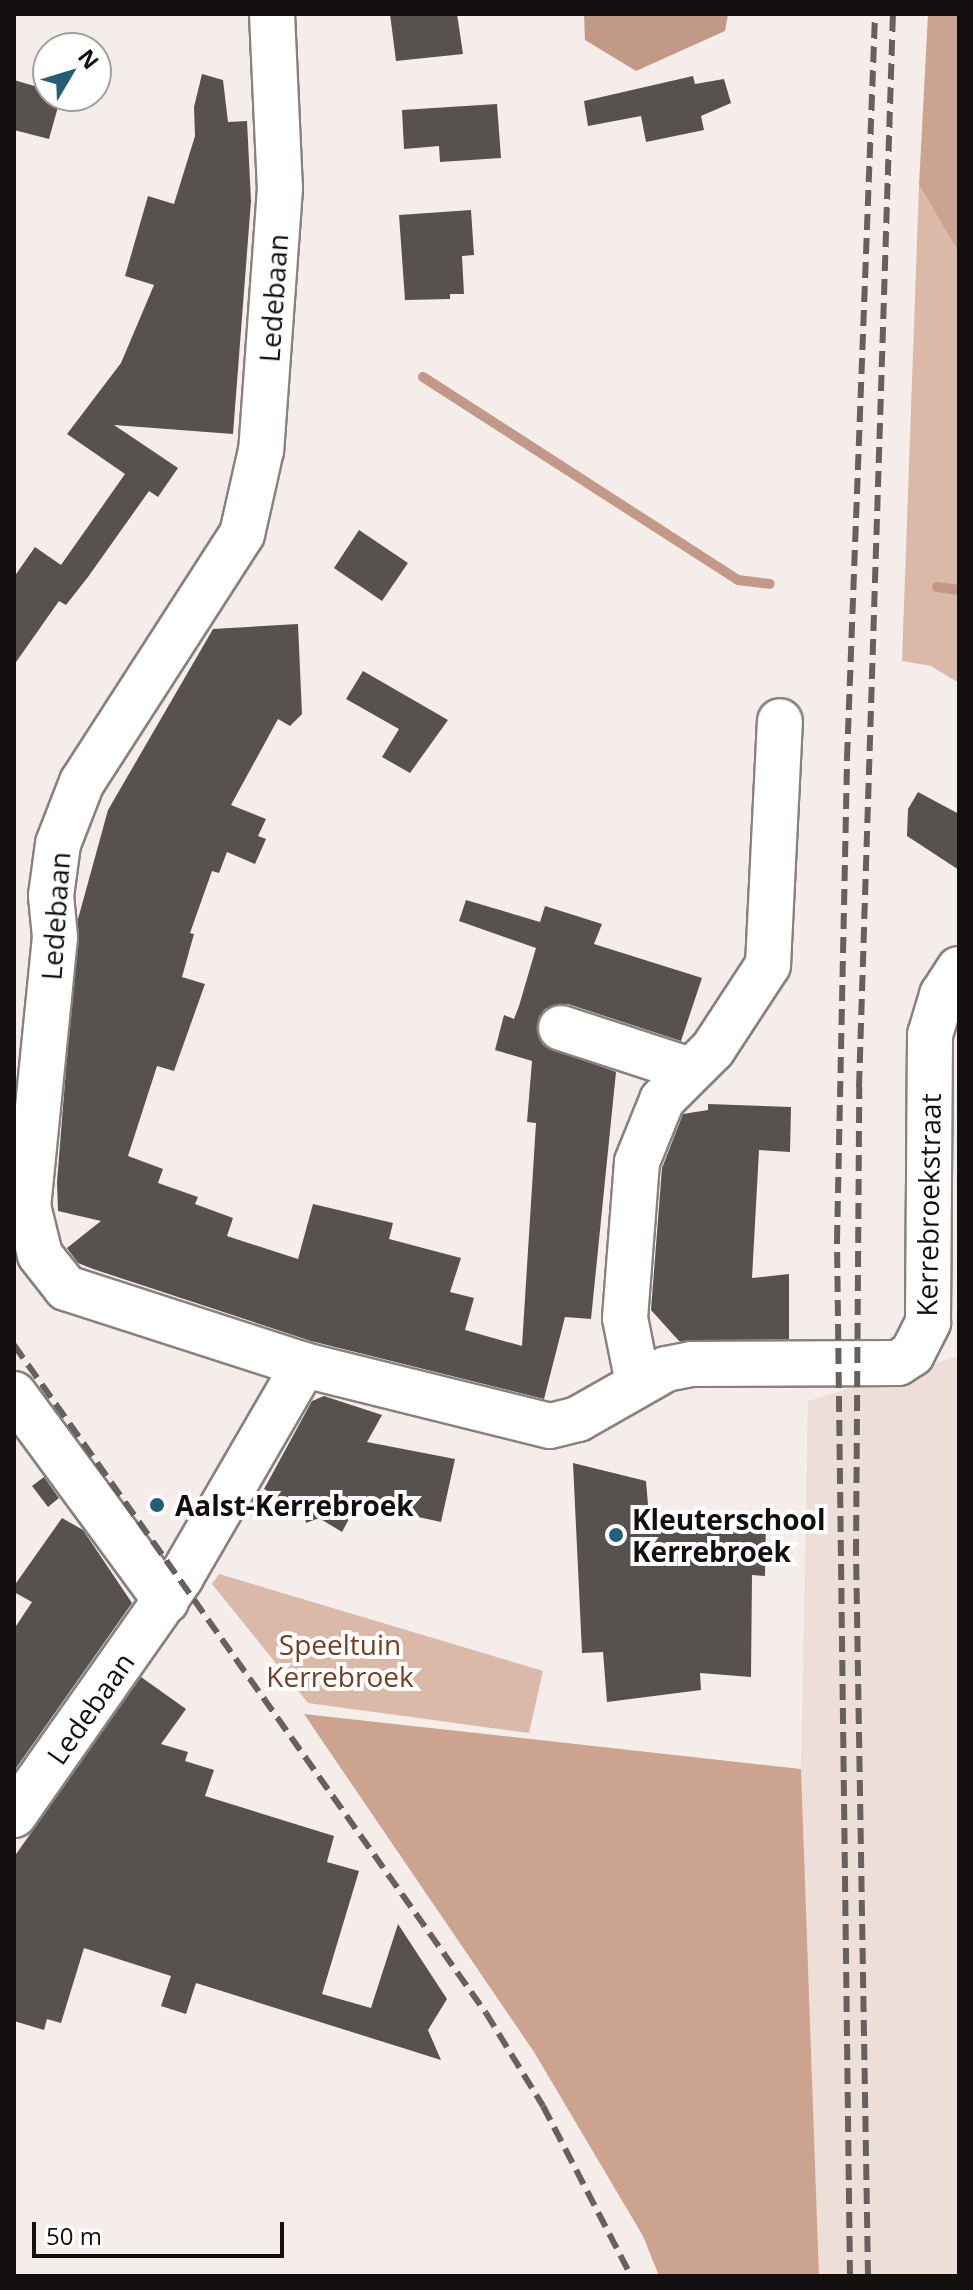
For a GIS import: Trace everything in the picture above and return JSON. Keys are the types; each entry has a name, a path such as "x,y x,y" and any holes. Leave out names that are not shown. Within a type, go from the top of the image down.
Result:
{"street":[{"name":"Ledebaan","path":"14,1815 166,1601 225,1509 304,1365 66,1288 40,1255 28,1206 55,937 51,896 58,844 82,782 242,534 261,450 280,188 272,14"},
{"path":"638,1383 625,1318 637,1162 651,1117 690,1070 713,1049 768,965 780,721"},
{"name":"Kerrebroekstraat","path":"304,1365 550,1426 578,1419 638,1383 691,1364 877,1367 912,1354 928,1322 930,1035 942,995 959,969"},
{"path":"561,1028 690,1070"},
{"path":"14,1394 166,1601"}],"shaded area":[{"path":"584,14 728,14 725,31 636,71 585,40"},
{"path":"928,14 959,14 959,253 919,185"},
{"path":"959,1356 959,2276 819,2276 801,1769 808,1401"},
{"path":"304,1714 801,1769 819,2276 659,2276 643,2236 534,2052"}],"green space":[{"path":"919,185 959,253 959,683 931,666 902,661"},
{"name":"Speeltuin Kerrebroek","path":"219,1574 543,1671 529,1733 308,1703 212,1584"}],"building":[{"path":"390,14 457,14 463,54 396,61"},
{"path":"202,74 223,80 228,122 247,121 251,201 233,434 114,425 178,468 158,497 149,491 88,577 66,605 59,601 14,665 14,577 35,547 61,565 125,474 67,434 121,363 154,285 125,276 148,196 174,204 195,136 194,107"},
{"path":"693,76 695,84 724,79 731,103 701,116 704,130 646,142 641,116 588,126 584,101"},
{"path":"14,80 32,85 32,112 57,112 49,139 14,130"},
{"path":"497,104 501,158 440,162 439,146 404,149 402,110"},
{"path":"471,210 474,255 462,256 464,294 450,294 450,299 405,300 399,215"},
{"path":"359,530 408,563 382,601 334,568"},
{"path":"298,624 302,714 290,726 278,719 231,805 266,819 258,836 266,839 255,864 227,852 219,873 212,871 190,933 194,934 182,977 205,984 174,1071 157,1066 128,1156 163,1169 158,1183 198,1197 195,1204 233,1218 227,1236 298,1259 313,1204 393,1223 389,1239 461,1258 450,1292 474,1298 465,1330 522,1346 536,1123 527,1122 532,1061 495,1050 504,1015 514,1019 536,948 459,921 466,900 540,922 545,906 602,924 594,944 702,978 681,1041 568,1004 545,1009 538,1020 543,1045 616,1072 591,1319 565,1317 544,1399 311,1341 93,1269 78,1263 67,1248 101,1221 58,1211 57,1182 78,919 108,810 213,629"},
{"path":"363,671 448,720 410,773 382,757 399,729 346,699"},
{"path":"918,792 959,814 959,870 907,836 908,809"},
{"path":"708,1104 791,1107 790,1152 759,1150 752,1278 789,1274 789,1339 679,1341 651,1310 662,1168 683,1114 708,1110"},
{"path":"324,1396 382,1415 367,1442 455,1459 441,1522 409,1515 408,1520 356,1506 342,1532 319,1518 306,1523 304,1511 264,1489 312,1401"},
{"path":"573,1463 646,1481 649,1516 766,1515 765,1576 752,1575 751,1677 700,1673 701,1690 607,1702 603,1652 582,1653"},
{"path":"44,1477 59,1498 48,1507 32,1486"},
{"path":"62,1518 83,1530 132,1603 14,1771 14,1629 32,1602 14,1592 14,1586"},
{"path":"141,1677 186,1709 161,1744 188,1752 185,1761 214,1770 205,1796 334,1836 327,1862 359,1871 322,1994 371,2008 398,1924 447,1999 428,2030 441,2060 196,1983 186,2014 161,2006 171,1976 84,1948 61,2023 47,2019 44,2030 14,2021 14,1857"}],"waterway":[{"path":"423,377 738,580 770,584"},
{"path":"937,587 959,590"}],"railway":[{"path":"850,2276 837,1241 847,758 875,14"},
{"path":"868,2276 856,1555 859,1087 893,14"},
{"path":"14,1345 486,2013 543,2106 631,2276"}],"place":[{"name":"Aalst-Kerrebroek","path":"157,1505"},
{"name":"Kleuterschool Kerrebroek","path":"616,1535"}]}
